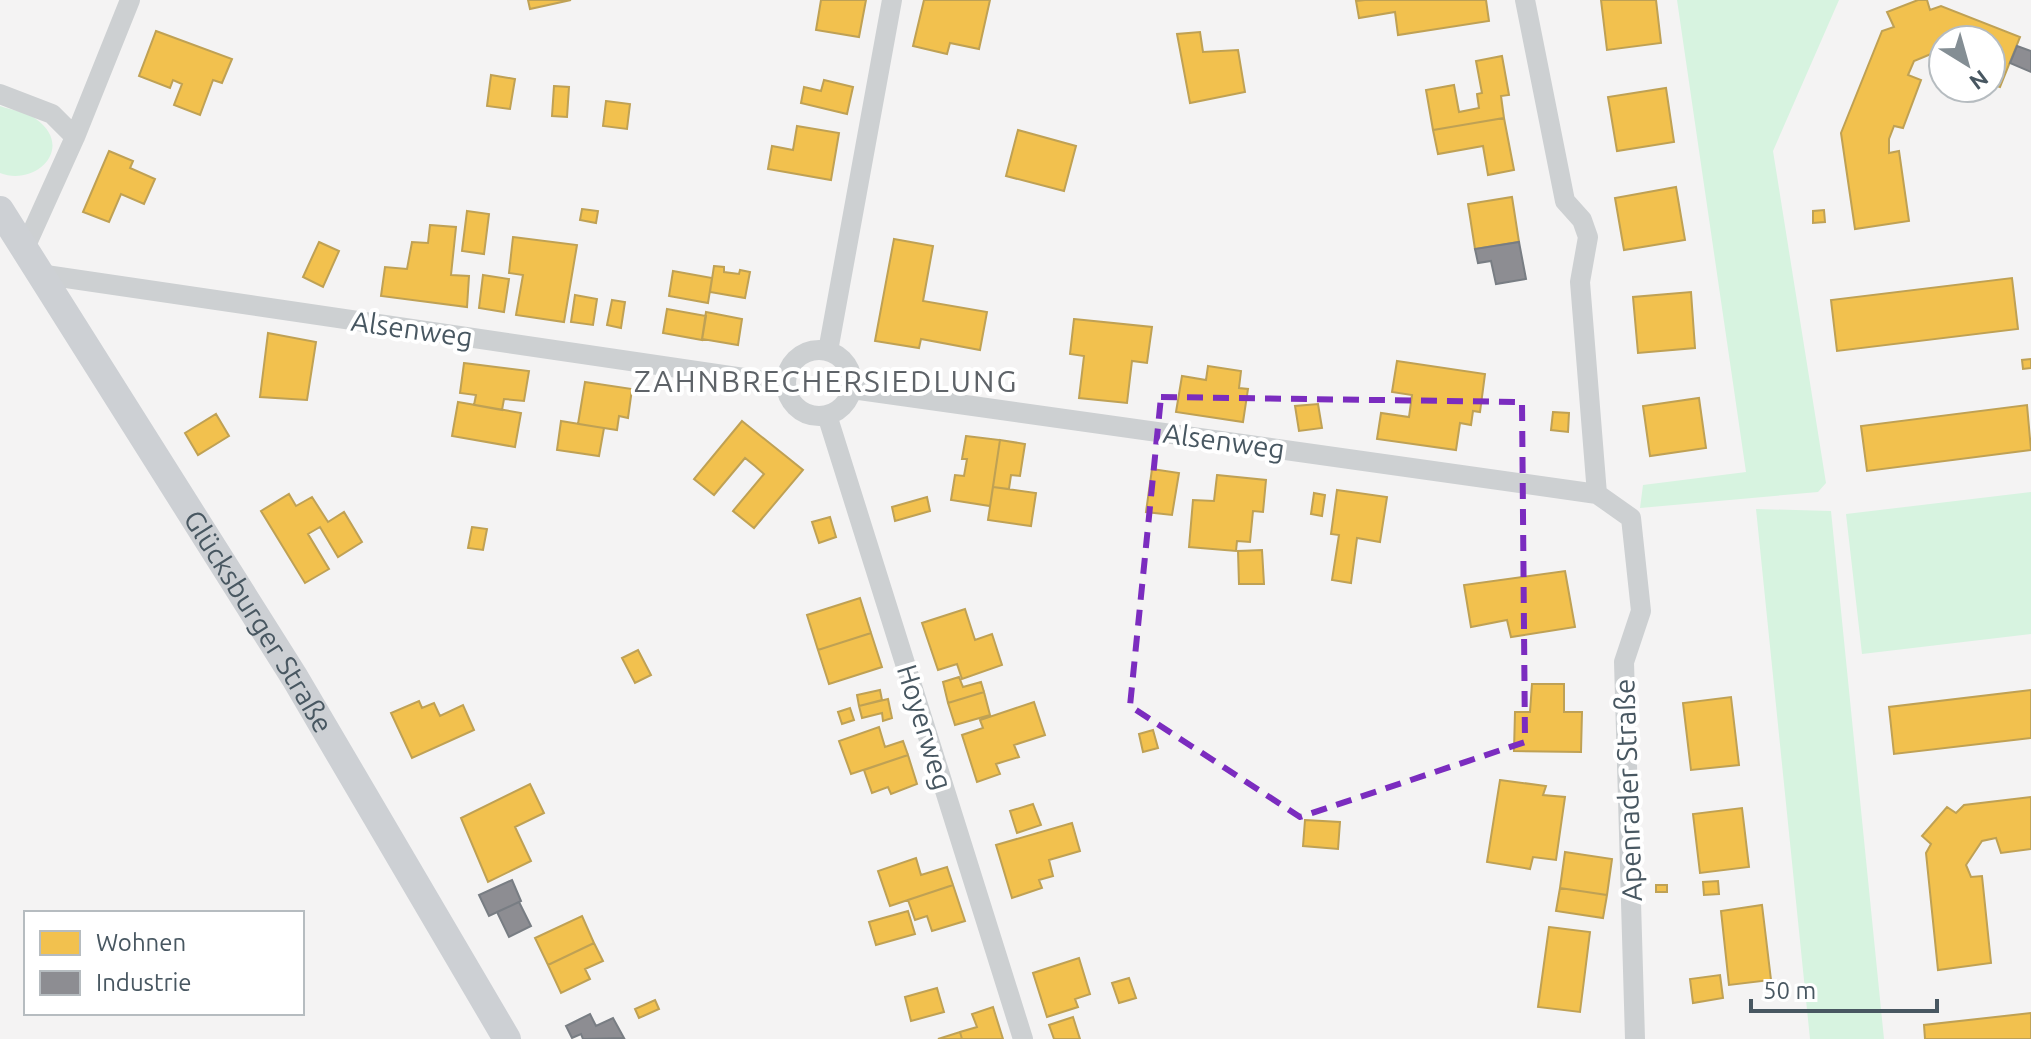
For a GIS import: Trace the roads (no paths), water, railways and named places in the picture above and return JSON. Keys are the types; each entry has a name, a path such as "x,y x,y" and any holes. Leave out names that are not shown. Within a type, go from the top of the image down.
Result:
{"street":[{"path":"32,262 75,137 130,0"},
{"path":"828,351 892,0"},
{"path":"1525,0 1565,201 1582,220 1588,237 1580,282 1597,494"},
{"path":"0,94 52,114 75,137"},
{"name":"Glücksburger Straße","path":"0,210 295,678 507,1039"},
{"name":"Alsenweg","path":"32,262 786,384"},
{"path":"818,349 828,351 845,361 850,369 852,389 843,406 827,415 817,416 799,409 788,394 787,374 799,356 818,349"},
{"name":"Alsenweg","path":"852,389 1597,494"},
{"name":"Hoyerweg","path":"827,415 1023,1039"},
{"name":"Apenrader Straße","path":"1597,494 1631,518 1641,611 1624,662 1635,1039"}],"district":[{"name":"ZAHNBRECHERSIEDLUNG","path":"826,382"}]}
